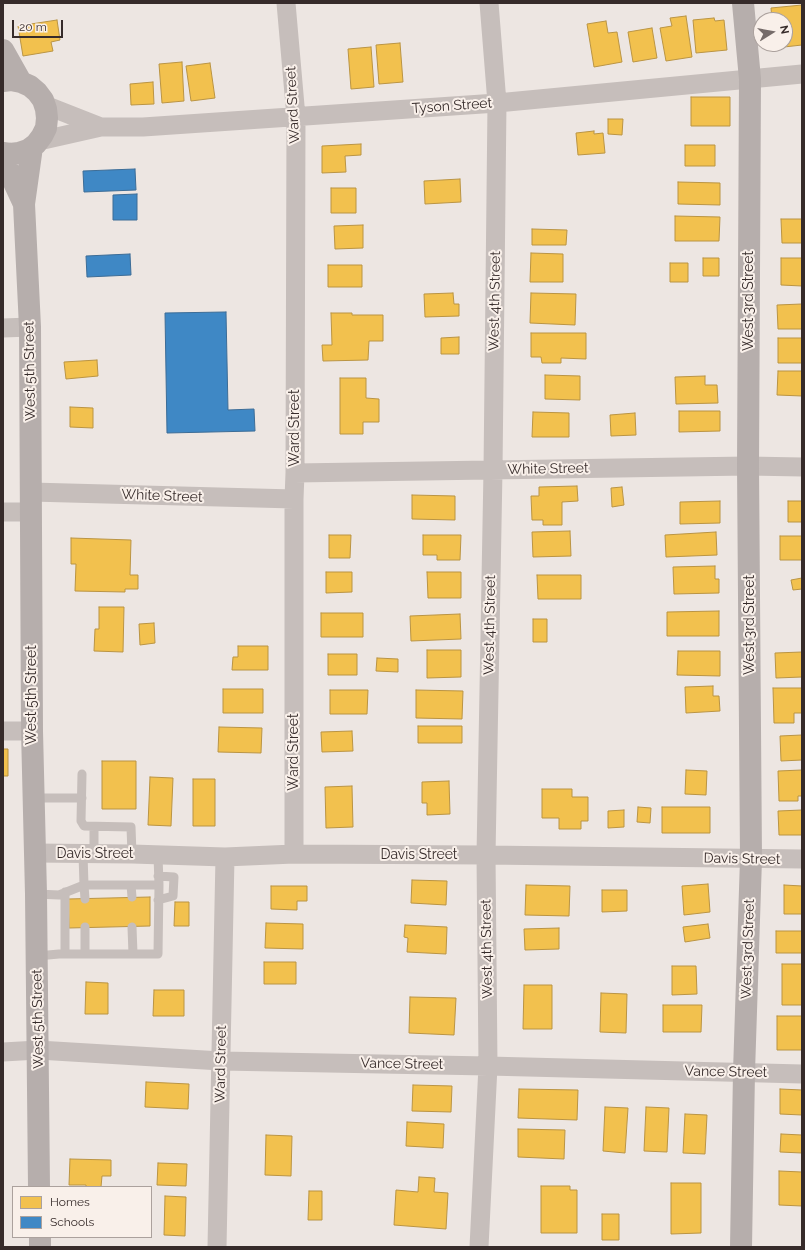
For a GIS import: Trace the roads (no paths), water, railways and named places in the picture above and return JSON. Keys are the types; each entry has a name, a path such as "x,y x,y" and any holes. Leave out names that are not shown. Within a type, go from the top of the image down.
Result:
{"main road":[{"name":"West 3rd Street","path":"741,1247 744,1072 751,859 748,466 750,79 743,3"},
{"path":"3,50 12,82 30,86 37,92 45,105"},
{"name":"West 5th Street","path":"39,1186 37,956 32,731 30,327 24,204 35,144 46,128 47,118 45,105"},
{"path":"3,153 19,153 35,144"},
{"name":"West 5th Street","path":"3,159 24,204"}],"street":[{"name":"Ward Street","path":"286,3 296,117 294,854"},
{"name":"West 4th Street","path":"479,1247 488,1066 486,855 497,103 489,3"},
{"name":"Tyson Street","path":"35,144 101,127 143,127 497,103 802,74"},
{"name":"Tyson Street","path":"45,105 101,127"},
{"path":"3,328 30,327"},
{"name":"White Street","path":"295,473 748,466 802,467"},
{"name":"White Street","path":"3,512 31,502 294,499"},
{"path":"3,731 32,731"},
{"name":"Davis Street","path":"35,854 132,854 225,857 294,854 486,855 802,859"},
{"name":"Ward Street","path":"217,1247 225,857"},
{"name":"Vance Street","path":"3,1052 38,1050 221,1061 802,1074"}],"lane":[{"path":"82,774 81,822 84,826 131,828 132,854"},
{"path":"34,798 82,798"},
{"path":"85,898 84,885 94,827"},
{"path":"37,956 66,954 158,954 158,855"},
{"path":"36,894 58,895 84,885 132,885 174,877 173,896 158,900"},
{"path":"132,885 132,898"},
{"path":"65,892 66,954"},
{"path":"85,927 85,954"},
{"path":"132,927 133,954"}]}
